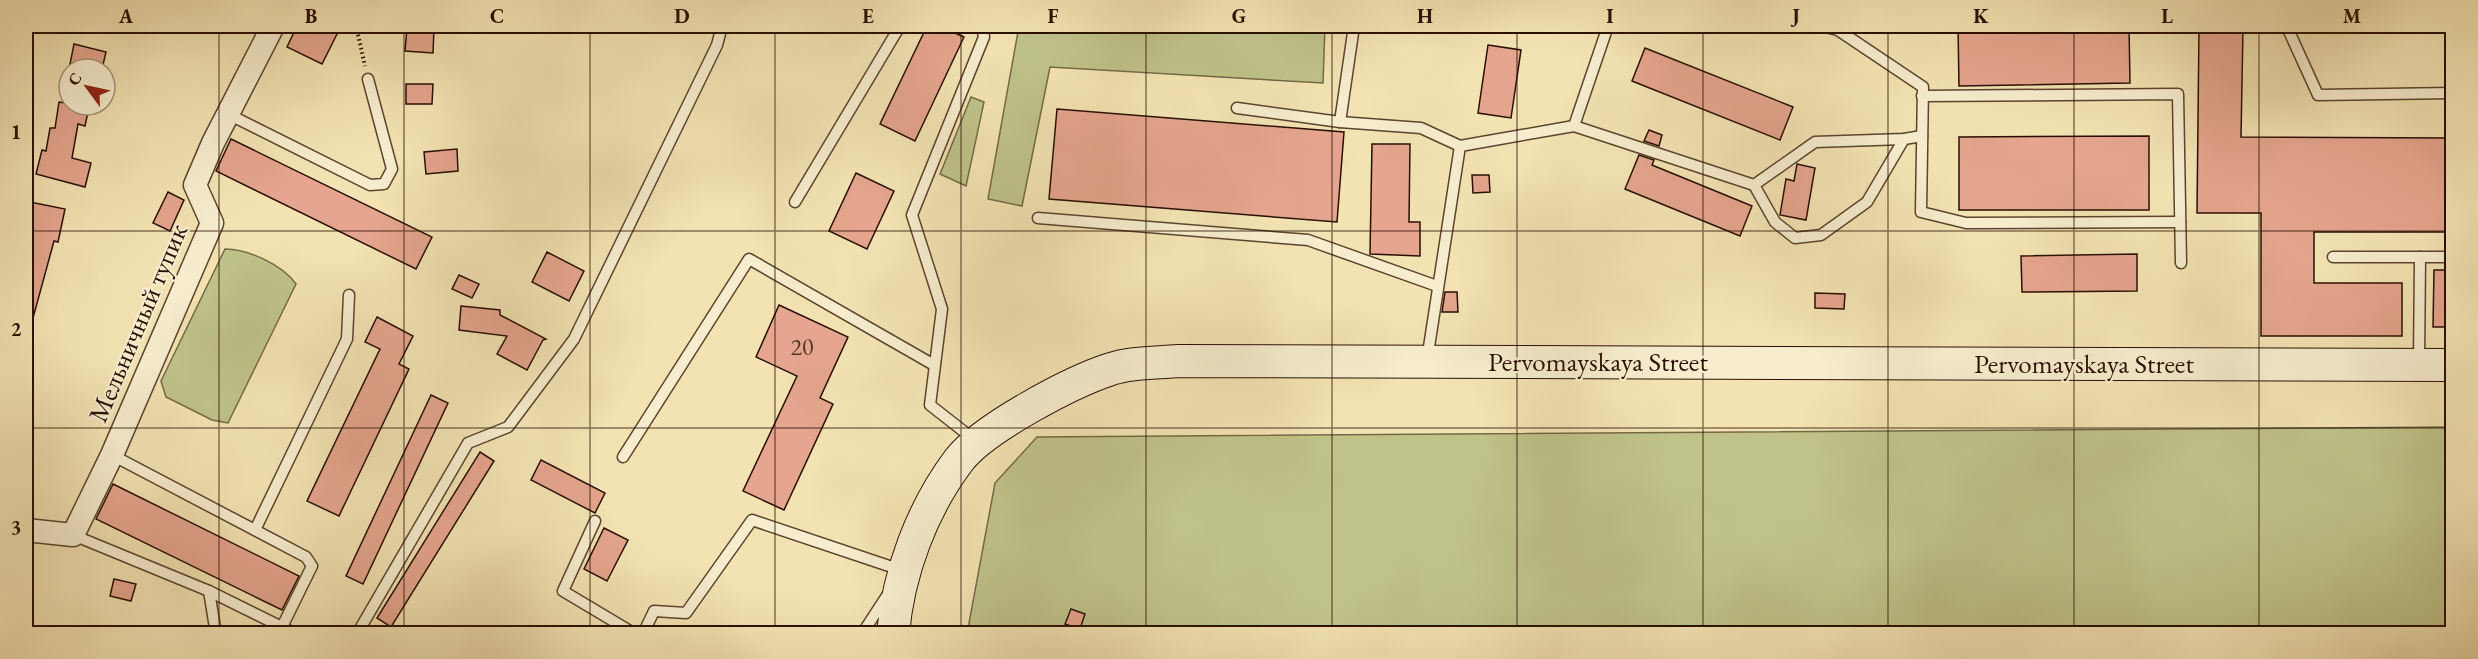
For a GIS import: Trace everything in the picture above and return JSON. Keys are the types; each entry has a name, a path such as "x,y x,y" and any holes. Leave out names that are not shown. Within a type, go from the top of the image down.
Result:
{"street":[{"name":"Мельничный тупик","path":"73,535 112,455 212,223 195,185 273,26"},
{"name":"Pervomayskaya Street","path":"893,633 895,609 904,571 928,512 960,459 998,426 1046,399 1112,368 1179,361 2452,365"},
{"path":"26,530 73,535"}],"lane":[{"path":"357,633 468,443 508,427 574,339 717,45 722,26"},
{"path":"795,202 900,26"},
{"path":"979,443 930,405 942,309 912,215 984,37 982,26"},
{"path":"1340,122 1354,26"},
{"path":"1574,126 1608,26"},
{"path":"1821,26 1838,30 1923,87 1921,212 1966,223 2180,222"},
{"path":"2419,26 2287,27 2318,95 2452,93"},
{"path":"228,114 370,185 384,184 392,169 368,79"},
{"path":"1923,96 2178,94 2181,263"},
{"path":"1237,108 1340,122 1420,128 1460,146 1574,126 1755,185 1775,222 1795,238 1821,235 1867,202 1904,139"},
{"path":"1755,185 1815,142 1904,139 1922,136"},
{"path":"1427,362 1460,146"},
{"path":"1038,218 1308,240 1437,285"},
{"path":"2333,257 2452,257"},
{"path":"2419,365 2420,257"},
{"path":"622,457 749,259 934,365"},
{"path":"255,530 347,339 349,295"},
{"path":"112,455 306,557 312,566 282,627"},
{"path":"644,633 654,611 686,613 752,520 904,571 862,633"},
{"path":"595,521 563,591 635,633"},
{"path":"73,535 209,591 296,633"},
{"path":"209,591 216,633"}],"path":[{"path":"356,26 368,79"}],"green space":[{"path":"1019,26 1325,26 1323,83 1050,67 1022,206 988,199"},
{"path":"971,97 984,102 966,186 940,174"},
{"path":"225,249 244,252 264,259 283,271 296,284 228,423 212,420 166,397 161,381"},
{"path":"2452,427 2452,633 967,634 995,483 1037,437"}],"building":[{"path":"297,26 341,26 322,64 287,47"},
{"path":"927,26 939,26 964,37 915,141 880,124"},
{"path":"1958,26 2129,26 2130,83 1959,86"},
{"path":"407,28 434,29 433,53 405,51"},
{"path":"2199,28 2243,28 2241,137 2452,138 2452,232 2314,232 2314,283 2402,283 2402,336 2261,336 2261,213 2197,213"},
{"path":"74,44 106,52 105,57 71,57"},
{"path":"1488,45 1521,50 1511,118 1478,113"},
{"path":"1645,48 1793,107 1780,140 1632,81"},
{"path":"406,84 433,84 432,104 406,104"},
{"path":"1057,109 1344,132 1337,222 1049,199"},
{"path":"57,115 57,117 87,117 85,126 78,124 72,158 91,163 85,187 36,174 42,150 46,151 50,128 55,128"},
{"path":"1649,130 1662,135 1659,146 1644,141"},
{"path":"2149,136 2149,210 1959,210 1959,137"},
{"path":"231,139 432,237 416,269 216,171"},
{"path":"1372,144 1410,144 1409,222 1420,222 1420,256 1370,254"},
{"path":"457,149 458,171 426,174 424,152"},
{"path":"1639,155 1654,160 1652,165 1752,206 1740,236 1625,189"},
{"path":"1797,164 1815,168 1806,220 1780,215 1786,179 1794,181"},
{"path":"856,173 894,191 867,249 829,231"},
{"path":"1472,175 1489,175 1490,192 1473,193"},
{"path":"168,192 184,200 170,231 153,223"},
{"path":"30,202 65,209 58,242 54,241 30,329 26,329 26,226"},
{"path":"547,252 584,271 569,301 532,282"},
{"path":"2137,254 2137,291 2022,292 2021,256"},
{"path":"2434,270 2452,270 2452,327 2433,327"},
{"path":"459,275 479,284 472,298 452,289"},
{"path":"1445,292 1457,292 1458,312 1442,312"},
{"path":"1815,293 1845,294 1844,309 1815,308"},
{"path":"779,305 848,337 820,398 833,404 784,510 743,491 797,376 756,357"},
{"path":"461,306 500,310 500,315 546,339 543,340 527,370 497,354 507,336 459,330"},
{"path":"377,317 413,336 399,364 409,369 339,516 307,501 380,349 365,342"},
{"path":"431,395 448,403 363,584 346,576"},
{"path":"480,452 494,461 391,627 377,618"},
{"path":"541,460 605,493 595,513 531,480"},
{"path":"113,484 299,576 282,610 96,519"},
{"path":"604,528 628,540 607,581 584,569"},
{"path":"114,579 136,584 131,601 110,596"},
{"path":"1071,609 1085,614 1080,629 1065,624"}]}
